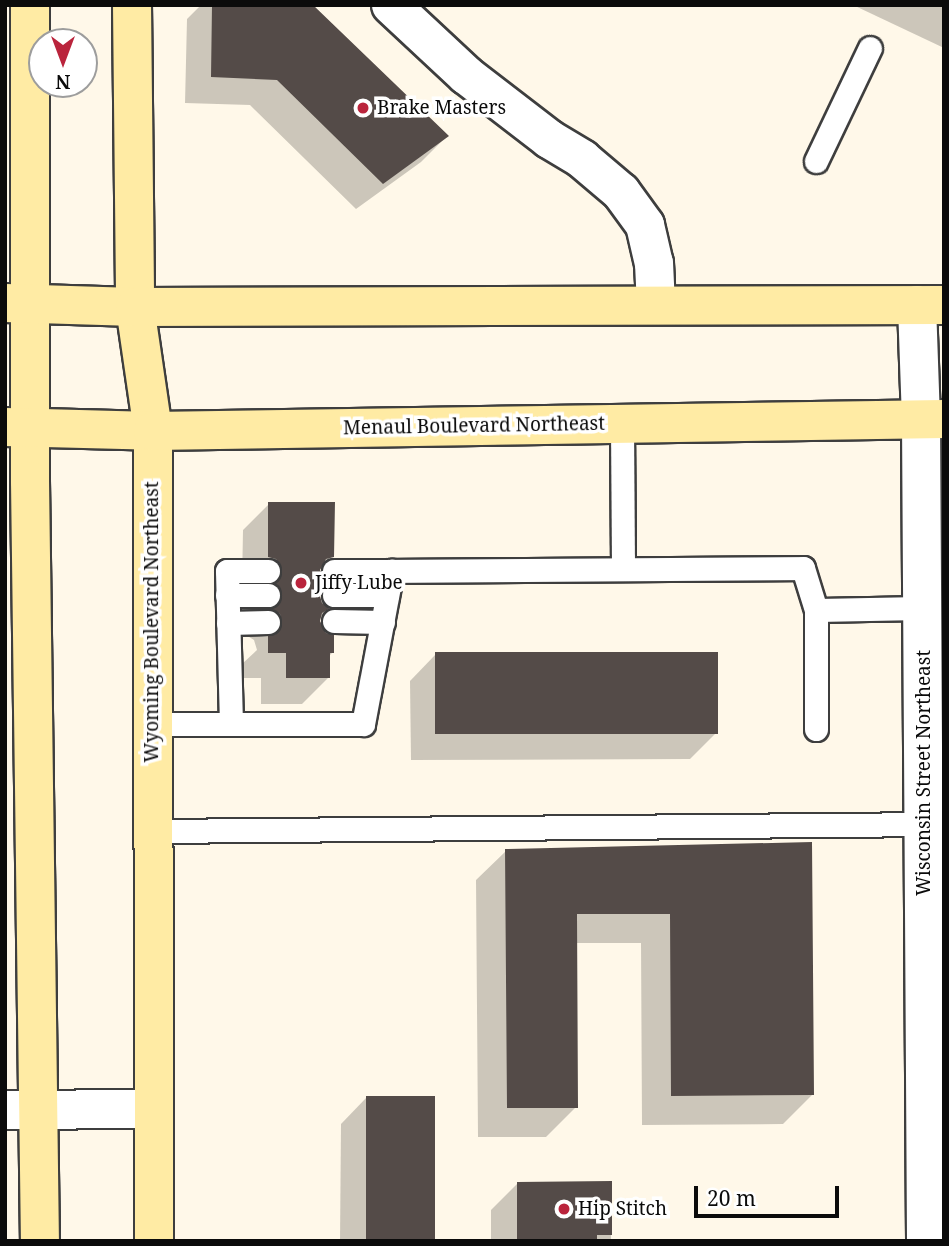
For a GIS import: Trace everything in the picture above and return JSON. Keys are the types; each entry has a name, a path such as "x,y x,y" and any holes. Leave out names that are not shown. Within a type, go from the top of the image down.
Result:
{"main road":[{"path":"30,5 19,303 21,1110 40,1241"},
{"name":"Wyoming Boulevard Northeast","path":"132,5 135,307 153,431 153,1241"},
{"path":"19,303 135,307 930,305"},
{"name":"Menaul Boulevard Northeast","path":"18,427 153,431 933,419"}],"street":[{"path":"392,6 466,75 549,139 582,159 621,192 645,225 654,263 656,306"},
{"name":"Wisconsin Street Northeast","path":"926,1241 934,824 922,608 933,419 930,305"},
{"path":"21,1110 151,1109"}],"lane":[{"path":"816,161 870,48"},
{"path":"622,424 623,569"},
{"path":"334,571 803,568 816,610 816,729"},
{"path":"231,724 227,571 268,571"},
{"path":"151,724 363,724 392,571"},
{"path":"227,595 268,595"},
{"path":"334,595 387,595"},
{"path":"816,610 922,608"},
{"path":"334,621 383,622"},
{"path":"228,623 268,622"},
{"path":"152,831 934,824"}],"building":[{"name":"Brake Masters","path":"212,5 313,5 449,136 383,184 277,80 211,77"},
{"name":"Jiffy Lube","path":"268,502 335,502 334,557 326,559 320,570 327,583 320,596 322,603 330,608 322,613 320,621 326,633 334,635 334,653 330,653 330,678 286,678 286,653 268,653 268,636 276,634 282,622 280,614 270,609 280,601 280,589 275,583 282,570 276,559 268,557"},
{"path":"435,652 718,652 718,734 435,734"},
{"path":"812,842 814,1095 671,1096 670,914 577,914 578,1108 507,1108 505,849"},
{"path":"366,1096 435,1096 435,1241 366,1241"},
{"name":"Hip Stitch","path":"612,1181 612,1235 597,1235 597,1241 517,1241 517,1182"}],"place":[{"name":"Brake Masters","path":"363,108"},
{"name":"Jiffy Lube","path":"301,583"},
{"name":"Hip Stitch","path":"564,1209"}]}
